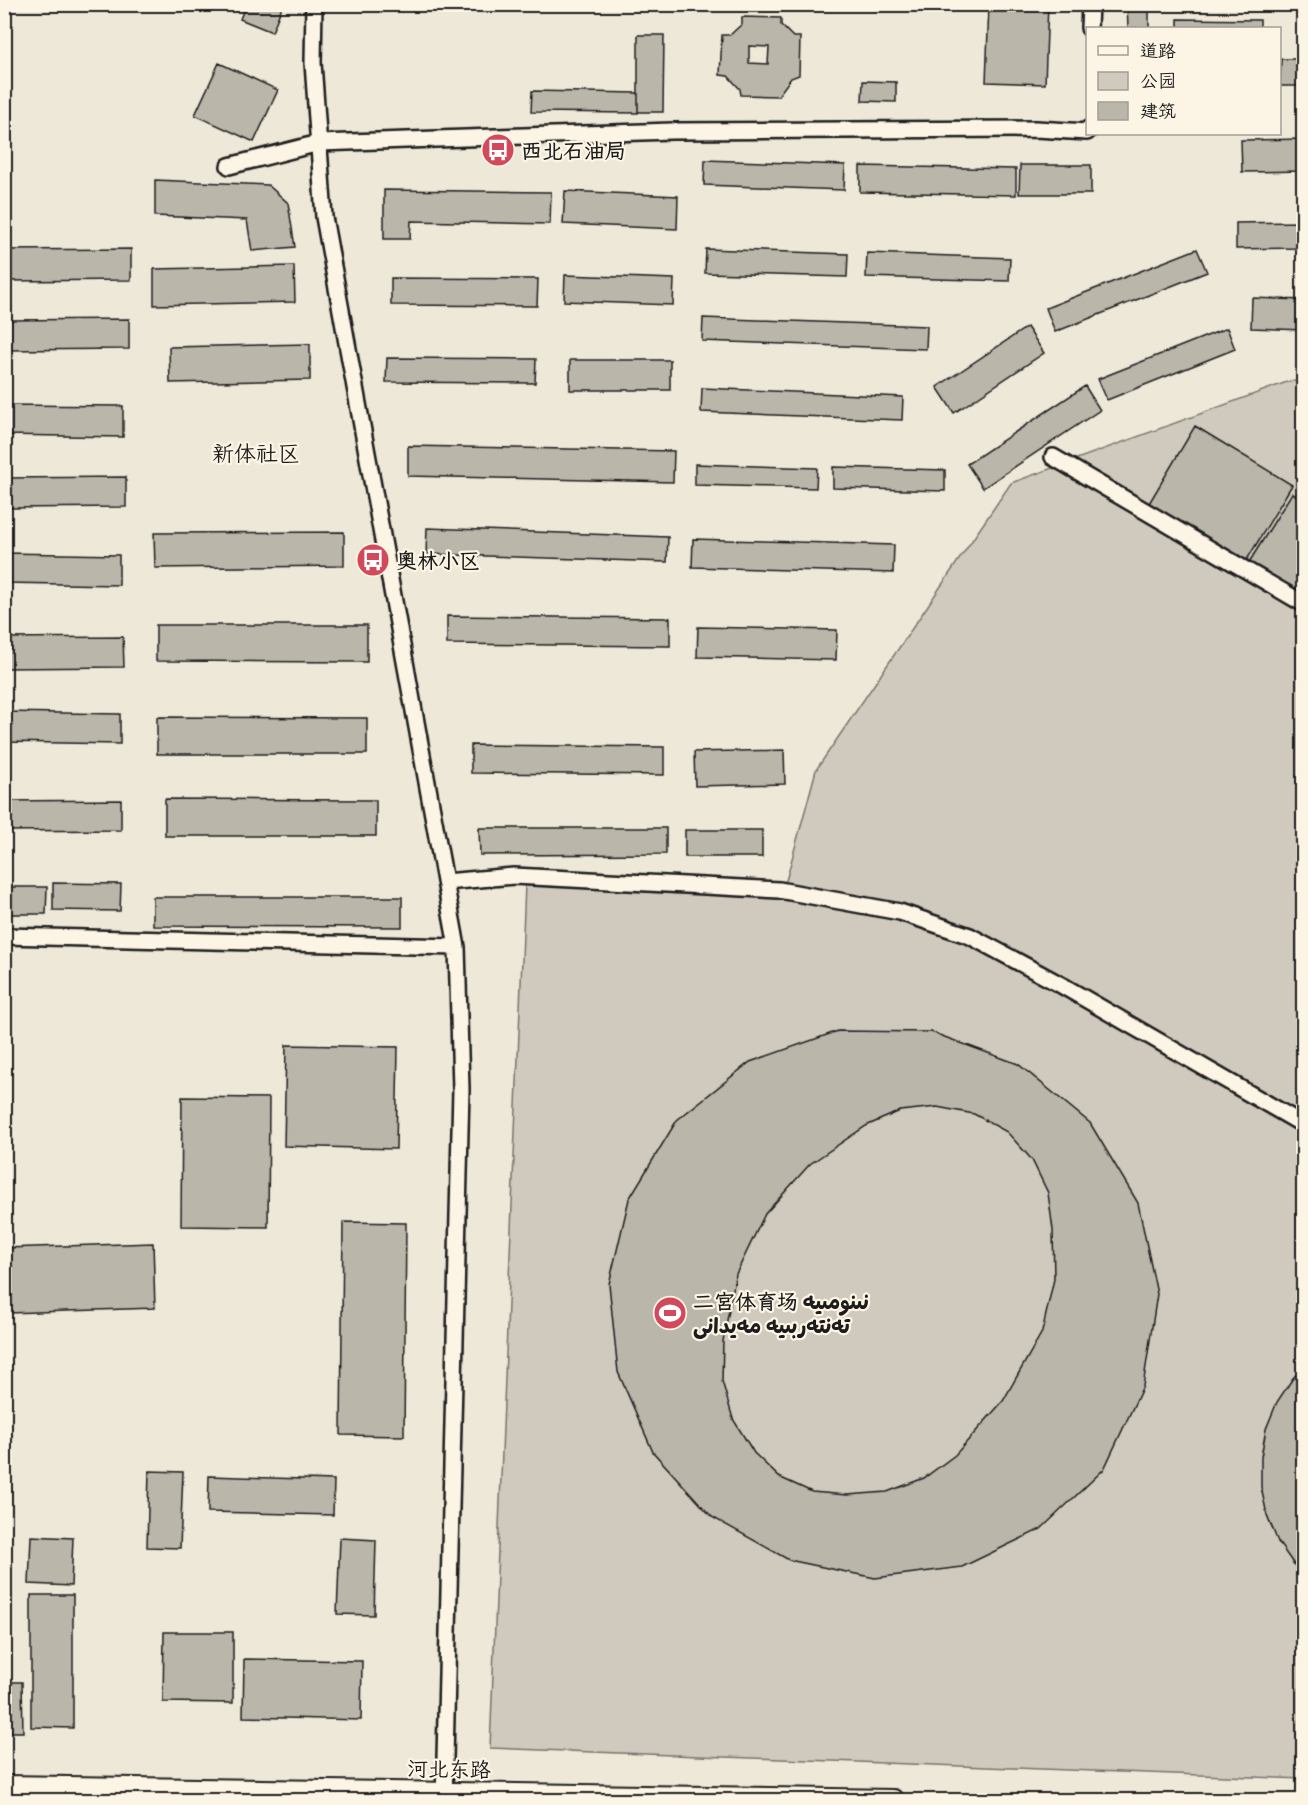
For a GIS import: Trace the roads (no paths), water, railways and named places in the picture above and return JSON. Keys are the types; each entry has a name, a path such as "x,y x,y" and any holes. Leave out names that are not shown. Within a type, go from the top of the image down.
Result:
{"main road":[{"name":"河北东路","path":"4,1786 444,1797 893,1800"}],"street":[{"path":"314,4 313,63 324,217 457,947 461,1089 444,1797"},
{"path":"1089,27 1090,4"},
{"path":"229,166 319,143 672,131 1036,129 1086,132"},
{"path":"1053,457 1304,604"},
{"path":"445,882 514,876 779,890 900,912 970,936 1063,986 1304,1125"},
{"path":"4,936 457,947"}],"place":[{"name":"西北石油局","path":"498,150"},
{"name":"奥林小区","path":"373,560"},
{"name":"二宫体育场 نىنومىيە تەنتەربىيە مەيدانى","path":"670,1313"}],"district":[{"name":"新体社区","path":"256,453"}]}
